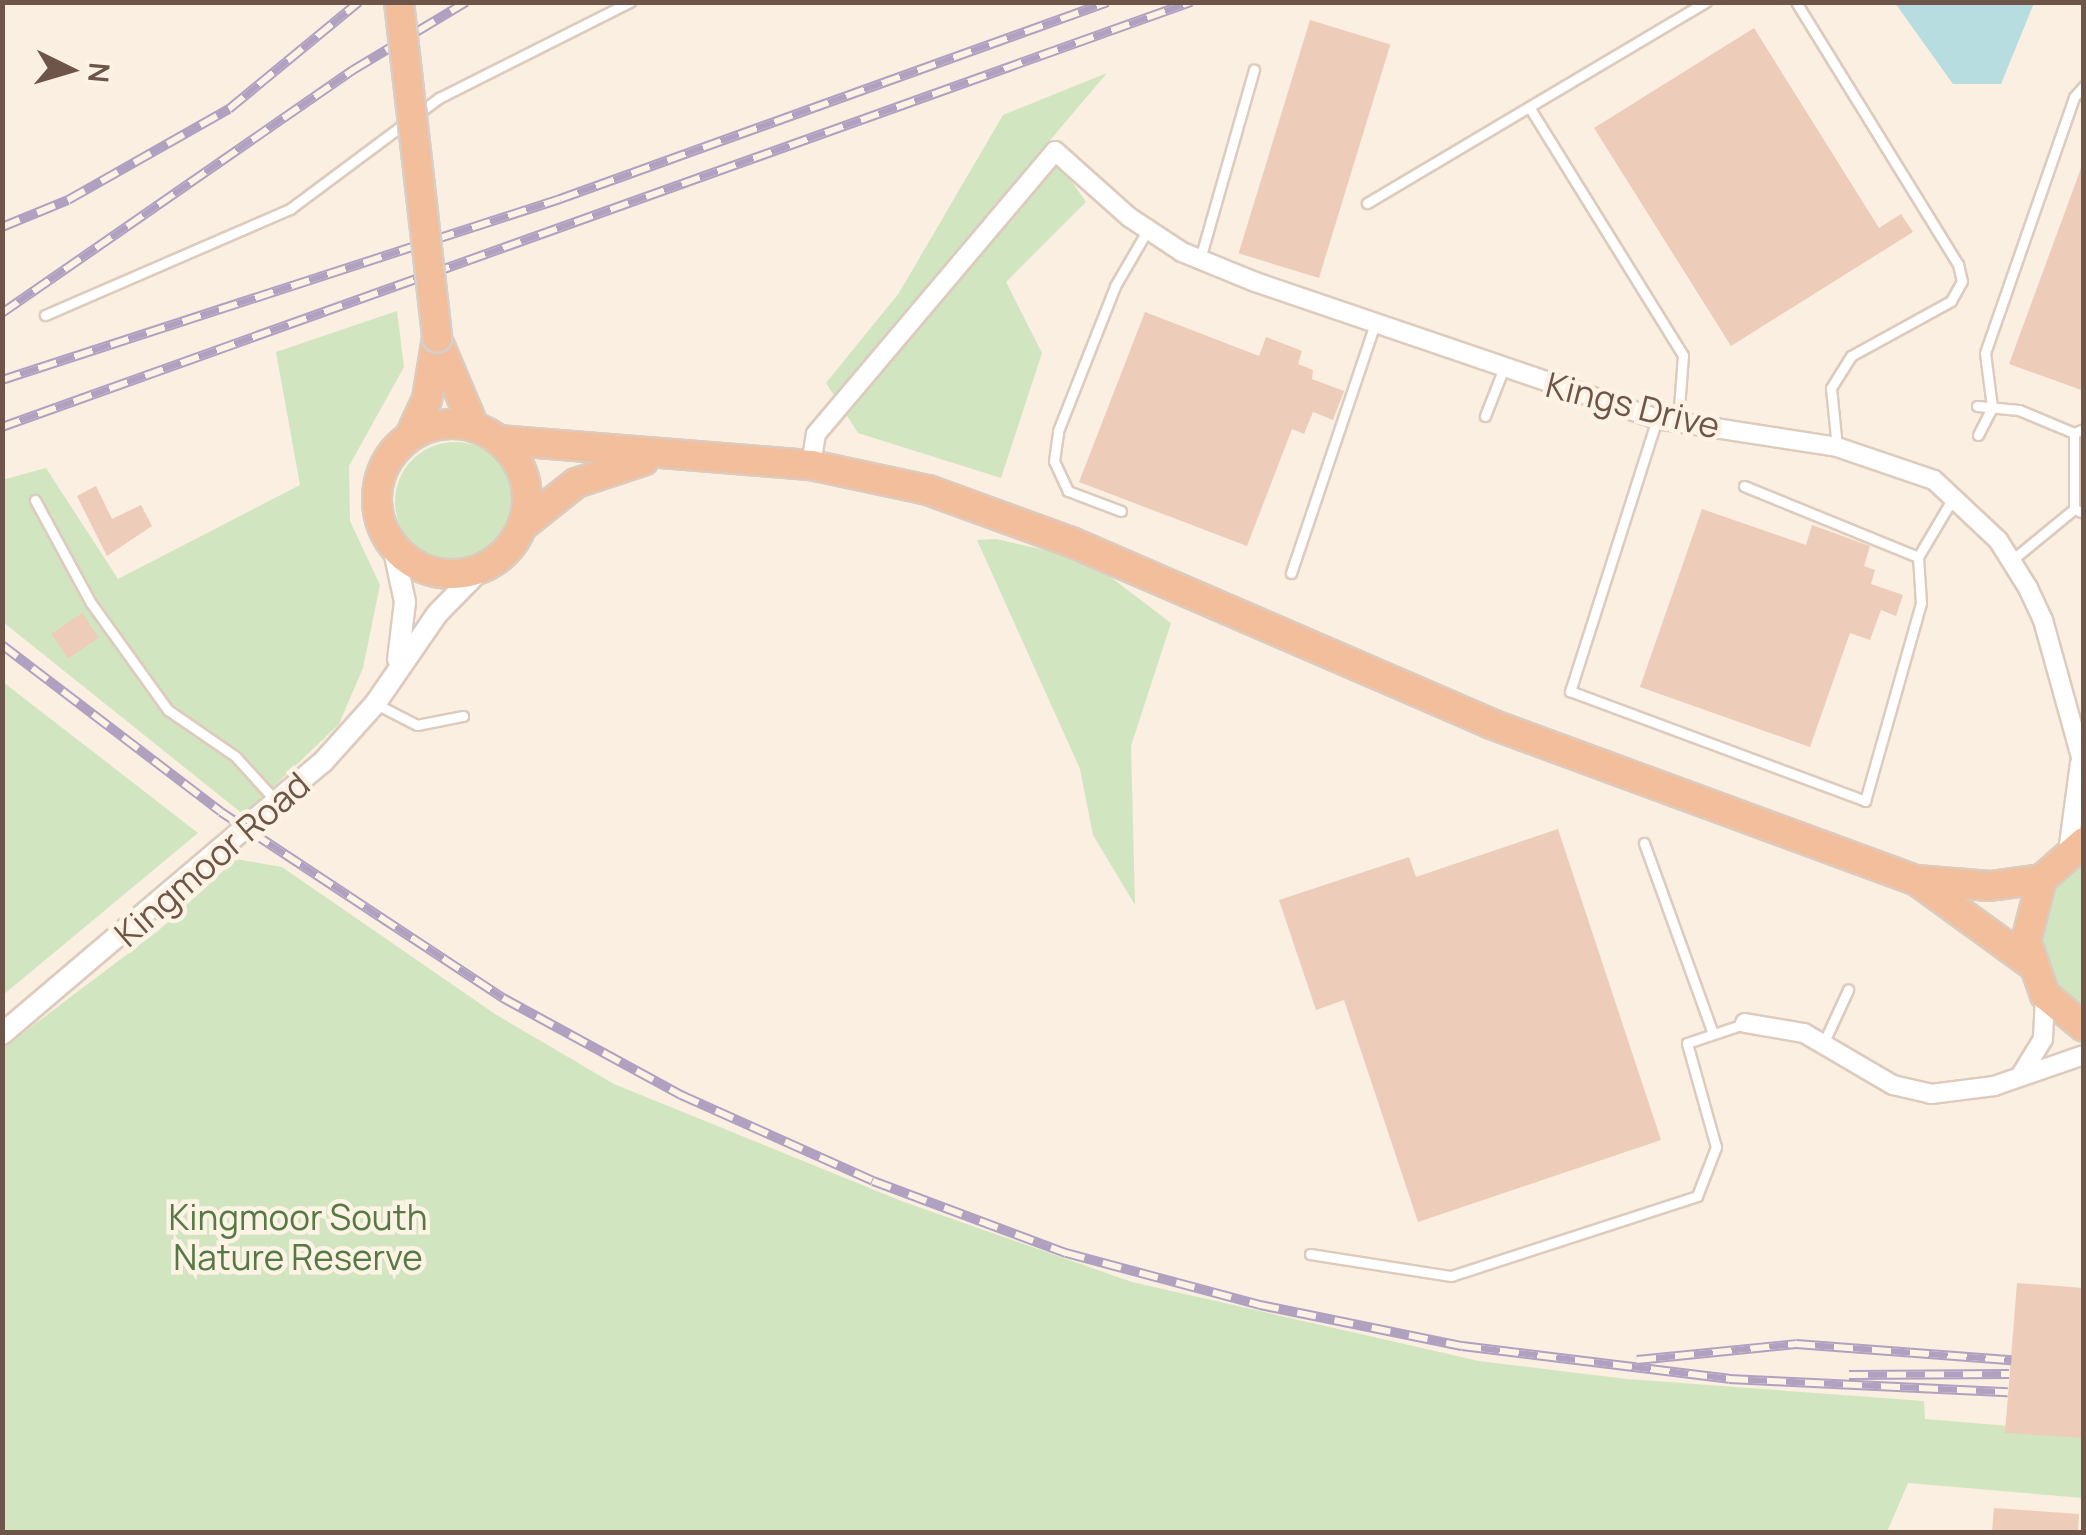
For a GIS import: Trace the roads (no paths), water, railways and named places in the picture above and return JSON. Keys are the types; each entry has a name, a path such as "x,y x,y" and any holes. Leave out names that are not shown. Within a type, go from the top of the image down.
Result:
{"highway":[{"path":"399,2 437,338 427,398 410,436 390,455 376,494 380,522 392,546 433,572 482,568 502,556 522,526 576,483 664,456"},
{"path":"437,338 486,434 522,473 522,526"},
{"path":"410,436 441,424 486,434 664,456 811,466 988,510 1491,724 1916,880 1990,886 2042,879"},
{"path":"2076,847 2042,879 2027,920 2030,963 2045,996 2084,1027"},
{"path":"1916,880 2030,963"}],"street":[{"name":"Kings Drive","path":"811,466 816,434 1055,151 1148,229 1200,259 1374,326 1678,425 1837,447 1934,480 1954,496 2012,560 2043,620 2082,766 2076,847"},
{"name":"Kingmoor Road","path":"392,546 405,602 397,662"},
{"name":"Kingmoor Road","path":"2,1034 276,801 375,704 397,662 482,568"},
{"path":"2021,1075 2043,1038 2045,996"},
{"path":"1745,1024 1804,1033 1914,1092 1956,1094 2084,1055"}],"lane":[{"path":"45,315 290,209 439,98 630,2"},
{"path":"1367,203 1531,110 1706,2"},
{"path":"1796,2 1958,264 1962,281 1951,300 1851,356 1831,388 1837,447"},
{"path":"1200,259 1254,70"},
{"path":"1978,435 1992,408 1985,353 2074,97 2084,86"},
{"path":"1531,110 1683,355 1678,425"},
{"path":"1121,511 1068,491 1054,460 1058,430 1115,286 1148,229"},
{"path":"1291,573 1374,326"},
{"path":"1485,416 1503,370"},
{"path":"1978,406 2019,410 2078,431 2078,511 2012,560"},
{"path":"1657,419 1570,692 1775,773 1865,801 1921,603 1918,556 1954,496"},
{"path":"1744,486 1918,556"},
{"path":"35,500 91,603 168,710 235,756 276,801"},
{"path":"375,704 417,725 462,716"},
{"path":"1644,843 1713,1034"},
{"path":"1823,1044 1848,990"},
{"path":"1310,1254 1451,1276 1697,1196 1716,1147 1687,1042 1745,1024"}],"water":[{"path":"1895,3 2034,3 2001,84 1953,84"}],"railway":[{"path":"2,227 68,200 229,109 359,2"},
{"path":"2,313 353,70 466,2"},
{"path":"2,380 560,199 1108,2"},
{"path":"2,427 1191,2"},
{"path":"2,645 221,812 503,998 681,1095 873,1181 1066,1253 1260,1305 1462,1346 1729,1379 2008,1392"},
{"path":"1637,1360 1796,1344 2011,1360"},
{"path":"1849,1375 2009,1374"}],"park label":[{"name":"Kingmoor South Nature Reserve","path":"298,1237"}]}
